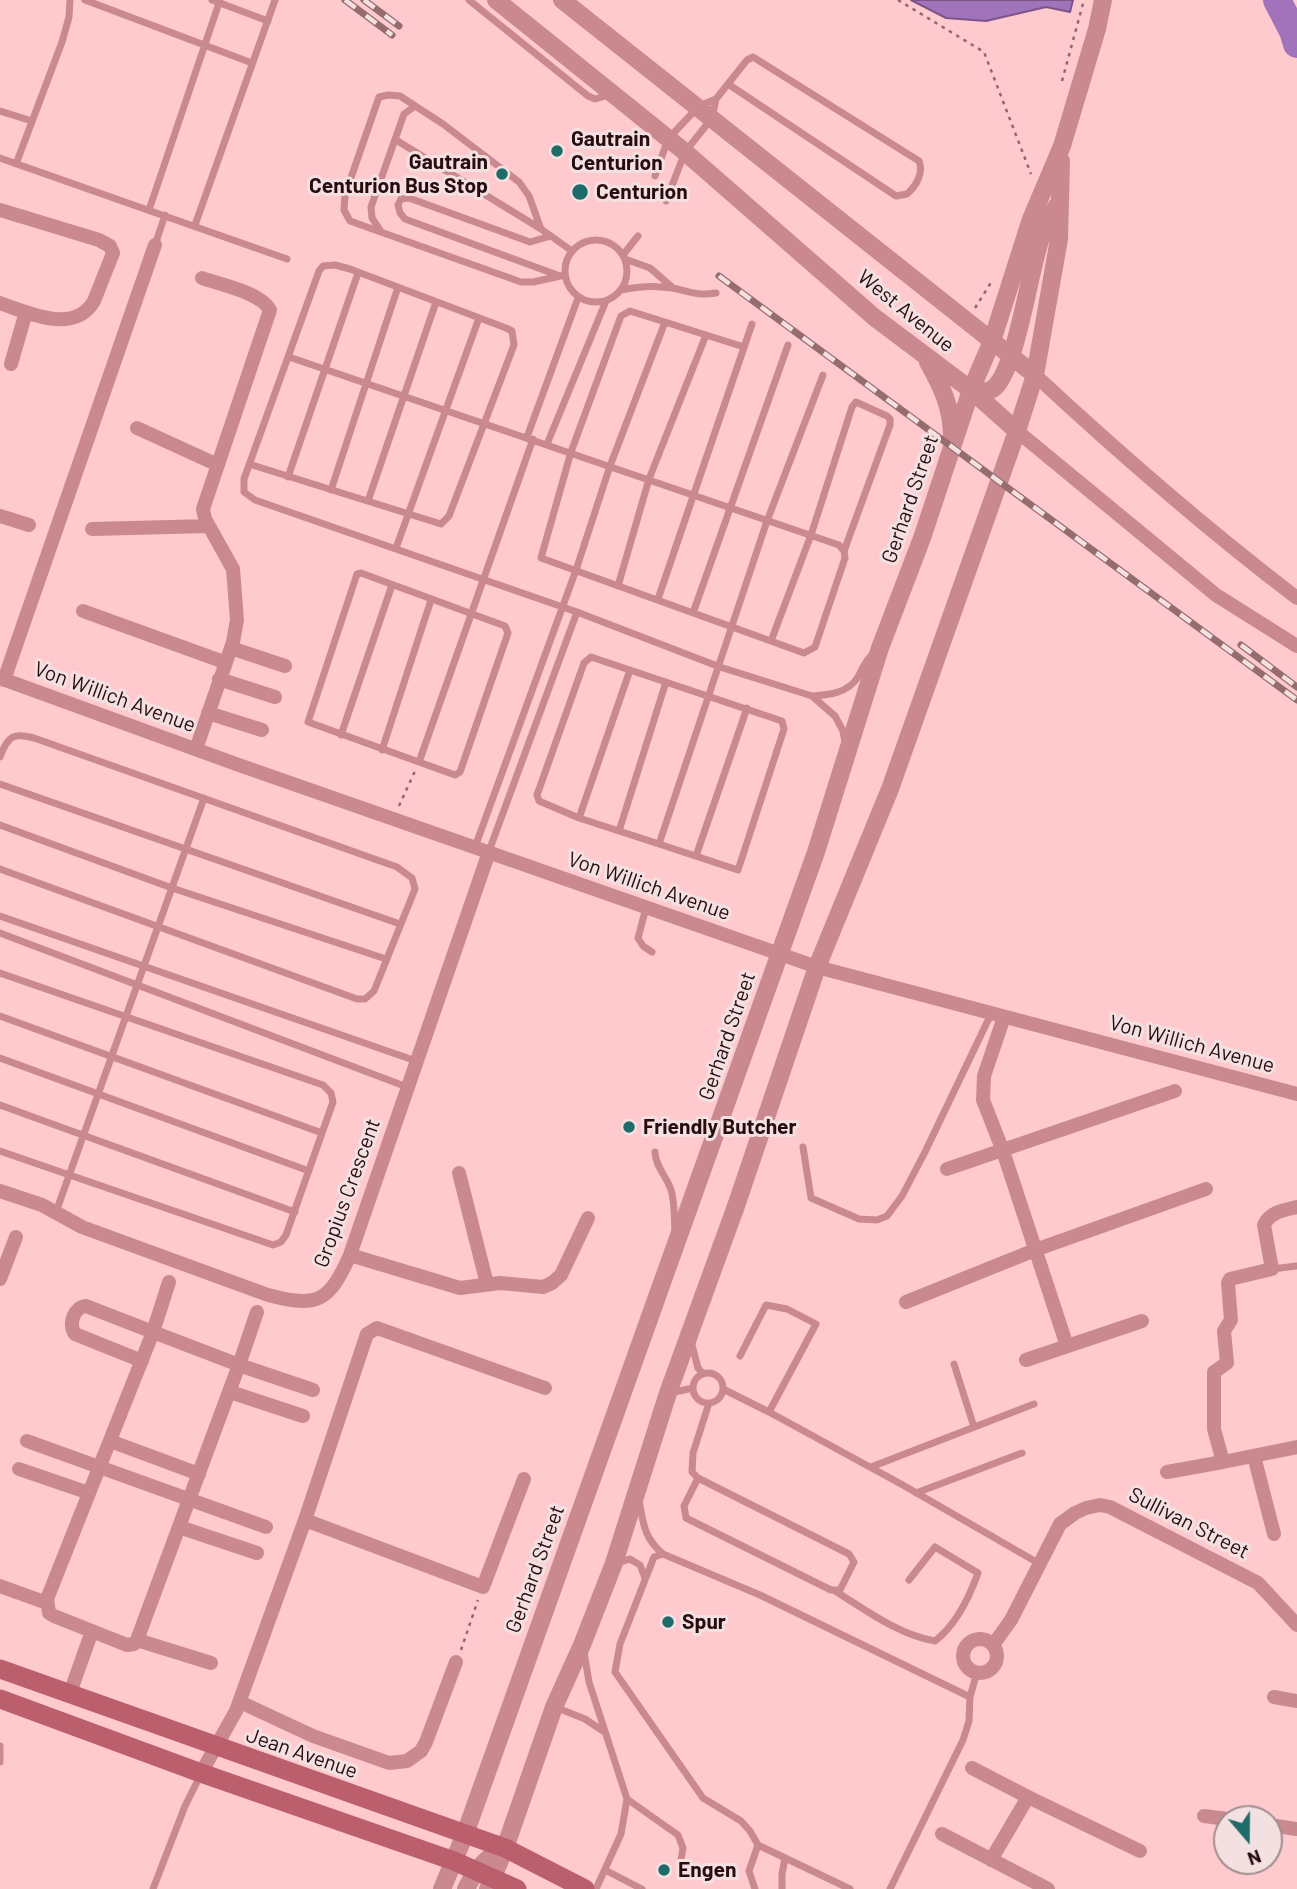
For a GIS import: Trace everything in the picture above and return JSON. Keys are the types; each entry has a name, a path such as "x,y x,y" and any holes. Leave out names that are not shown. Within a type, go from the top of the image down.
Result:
{"main road":[{"name":"Jean Avenue","path":"0,1669 505,1848 585,1889"},
{"path":"0,1699 201,1773 454,1861 486,1879 517,1889"}],"street":[{"name":"West Avenue","path":"496,0 685,152 874,317 971,390 1216,595 1297,646"},
{"name":"West Avenue","path":"562,0 1011,354 1165,492 1297,598"},
{"path":"466,1889 486,1879 505,1848 554,1707 583,1645 614,1563 668,1393 736,1206 817,967 890,789 1017,431 1035,374 1059,239 1062,146 1103,0"},
{"name":"Gerhard Street","path":"442,1889 465,1834 675,1242 727,1106 816,852 880,648 952,452 971,390 992,341 1031,219 1062,146"},
{"path":"971,390 986,392 995,387 1011,354 1040,238 1059,201"},
{"path":"0,210 99,240 110,246 113,253 94,301 85,313 78,317 49,319 0,303"},
{"path":"2,679 155,245"},
{"path":"196,749 236,632 237,620 235,579 228,557 209,526 203,509 270,310 265,303 253,296 202,278"},
{"path":"11,364 26,312"},
{"path":"926,358 947,401 952,419 952,452"},
{"path":"137,428 218,465"},
{"path":"0,516 29,526"},
{"path":"92,529 209,526"},
{"path":"83,611 224,662"},
{"path":"230,648 285,666"},
{"name":"Von Willich Avenue","path":"2,679 817,967 1297,1094"},
{"path":"219,680 275,697"},
{"path":"208,713 262,730"},
{"name":"Gropius Crescent","path":"0,1191 55,1212 82,1227 268,1295 292,1301 309,1301 329,1292 351,1255 416,1061 482,849"},
{"path":"998,1015 983,1083 984,1100 1067,1346"},
{"path":"947,1169 1175,1091"},
{"path":"459,1173 487,1284"},
{"path":"905,1301 1035,1250 1206,1189"},
{"path":"1223,1462 1214,1429 1214,1372 1227,1363 1224,1331 1231,1320 1228,1283 1230,1279 1272,1269 1265,1221 1281,1210 1297,1207"},
{"path":"351,1255 460,1288 500,1283 543,1287 561,1275 588,1218"},
{"path":"0,1279 16,1237"},
{"path":"169,1282 142,1361 47,1603 51,1615 127,1644 134,1644 137,1640 230,1392 257,1312"},
{"path":"142,1361 75,1334 71,1324 79,1306 86,1306 239,1365 313,1390"},
{"path":"1026,1360 1142,1321"},
{"path":"201,1773 240,1702 305,1520 365,1338 373,1329 377,1328 545,1388"},
{"path":"230,1392 303,1416"},
{"path":"27,1441 266,1527"},
{"path":"110,1441 199,1474"},
{"path":"1167,1472 1297,1447"},
{"path":"1254,1456 1274,1534"},
{"path":"19,1469 89,1493"},
{"path":"305,1520 483,1587 524,1479"},
{"name":"Sullivan Street","path":"993,1645 1011,1620 1060,1524 1086,1508 1110,1507 1258,1583 1297,1625"},
{"path":"179,1527 257,1553"},
{"path":"0,1586 47,1603"},
{"path":"70,1693 92,1631"},
{"path":"137,1640 211,1663"},
{"path":"980,1640 993,1645 997,1654 995,1664 987,1671 977,1672 966,1665 964,1655 966,1648 974,1641 980,1640"},
{"path":"240,1702 352,1751 389,1763 401,1763 421,1751 426,1742 456,1662"},
{"path":"1274,1697 1297,1701"},
{"path":"972,1768 1140,1851"},
{"path":"991,1860 1028,1797"},
{"path":"1204,1816 1213,1817"},
{"path":"942,1835 1048,1889"}],"lane":[{"path":"16,164 62,42 69,17 70,0"},
{"path":"85,0 252,63"},
{"path":"195,225 275,0"},
{"path":"469,0 588,96 596,99 613,93"},
{"path":"149,210 205,46 217,1 268,21"},
{"path":"666,201 685,152 705,112 747,60 755,57 919,161 920,175 911,191 905,195 895,195 728,84"},
{"path":"541,229 529,196 519,183 400,96 379,97 345,194 344,210 351,220 521,282 563,276"},
{"path":"655,176 668,138 705,112 716,99"},
{"path":"380,230 372,218 371,207 404,114 415,106"},
{"path":"0,111 32,121"},
{"path":"396,140 572,251"},
{"path":"0,158 287,259"},
{"path":"551,236 538,242 530,242 409,198 401,200 398,205 405,219 563,276"},
{"path":"155,245 165,215"},
{"path":"602,240 608,232"},
{"path":"621,290 628,273 624,257 638,236"},
{"path":"673,288 650,268 624,257 610,243 602,240 589,240 572,251 563,276 578,298 597,303 606,301 621,290 647,285 673,288 695,295 716,293"},
{"path":"249,464 441,524 449,516 514,345 512,331 506,328 335,265 321,268 249,464 243,485 244,492 255,500 577,612 720,667 812,696 835,716 843,731 846,751"},
{"path":"288,477 358,273"},
{"path":"331,490 398,287"},
{"path":"419,762 485,579 578,298"},
{"path":"547,444 606,301"},
{"path":"368,501 436,302"},
{"path":"744,347 631,311 621,316 571,452 541,554 544,561 658,599 693,613 804,653 815,647 845,558 844,551 890,425 887,416 861,402 856,402 852,407 811,536 771,641"},
{"path":"396,548 479,318"},
{"path":"482,849 610,466 665,323"},
{"path":"658,599 752,324"},
{"path":"618,586 649,480 706,335"},
{"path":"693,613 789,345"},
{"path":"289,357 839,545 844,551"},
{"path":"659,844 767,521 823,376"},
{"path":"361,573 431,600 505,626 508,633 460,772 455,775 309,724 307,719 357,574 361,573"},
{"path":"341,735 393,585"},
{"path":"382,750 431,600"},
{"path":"482,849 577,612"},
{"path":"812,696 840,692 853,684 865,662 880,648"},
{"path":"591,657 666,682 782,720 784,729 740,868 736,870 579,818 539,801 537,795 587,659 591,657"},
{"path":"579,818 630,670"},
{"path":"619,831 666,682"},
{"path":"696,856 747,708"},
{"path":"0,757 10,738 23,735 407,873 412,878 415,889 374,991 365,999 357,999 0,869"},
{"path":"0,784 400,925"},
{"path":"55,1212 70,1177 204,799"},
{"path":"0,825 172,888 386,959"},
{"path":"646,908 638,938 643,946 652,952"},
{"path":"0,916 416,1061"},
{"path":"0,933 407,1087"},
{"path":"0,973 323,1084 331,1094 333,1102 286,1235 281,1242 272,1245 0,1151"},
{"path":"803,1147 811,1198 859,1219 877,1220 887,1216 902,1196 998,1015"},
{"path":"0,1016 322,1133"},
{"path":"0,1058 309,1171"},
{"path":"0,1105 295,1212"},
{"path":"655,1152 655,1159 667,1179 674,1202 675,1242"},
{"path":"1272,1269 1297,1266"},
{"path":"740,1356 766,1305 787,1309 816,1324 769,1412"},
{"path":"689,1333 698,1367 703,1374"},
{"path":"954,1364 974,1427"},
{"path":"723,1389 721,1397 709,1403 699,1401 693,1388 696,1380 703,1374 717,1376 723,1389 871,1467 1040,1564"},
{"path":"668,1393 693,1388"},
{"path":"709,1403 692,1460 692,1472 698,1478 849,1554 854,1562 852,1568 840,1590 835,1591"},
{"path":"871,1467 1034,1404"},
{"path":"916,1493 1021,1453"},
{"path":"698,1478 684,1506 686,1518 835,1591 919,1639 935,1641 947,1632 971,1594 978,1573 935,1547 909,1580"},
{"path":"637,1492 644,1531 653,1546 663,1554 760,1595 970,1697"},
{"path":"663,1554 651,1561 620,1644 615,1672 703,1798 741,1821 758,1845 850,1889"},
{"path":"614,1563 630,1559 640,1565 645,1579"},
{"path":"583,1645 589,1682 627,1799 621,1835 596,1889"},
{"path":"890,1889 963,1741 977,1672"},
{"path":"554,1707 585,1718 604,1731"},
{"path":"0,1746 0,1762"},
{"path":"153,1889 185,1806 201,1773"},
{"path":"627,1799 678,1835 683,1848 681,1860"},
{"path":"755,1889 749,1871 758,1845"},
{"path":"782,1889 785,1857"},
{"path":"606,1870 642,1889"}],"path":[{"path":"898,0 984,52 1034,184"},
{"path":"1063,81 1084,0"},
{"path":"975,308 998,273"},
{"path":"393,819 419,762"},
{"path":"456,1662 483,1587"}],"shaded area":[{"path":"911,0 1073,0 1070,12 1046,7 986,21 946,18"}],"waterway":[{"path":"1277,0 1297,44"}],"railway":[{"path":"345,0 392,35"},
{"path":"364,0 399,26"},
{"path":"719,276 1297,700"},
{"path":"1241,645 1297,687"}],"place":[{"name":"Gautrain Centurion","path":"557,151"},
{"name":"Gautrain Centurion Bus Stop","path":"502,174"},
{"name":"Centurion","path":"580,192"},
{"name":"Friendly Butcher","path":"629,1127"},
{"name":"Spur","path":"668,1622"},
{"name":"Engen","path":"664,1870"}]}
